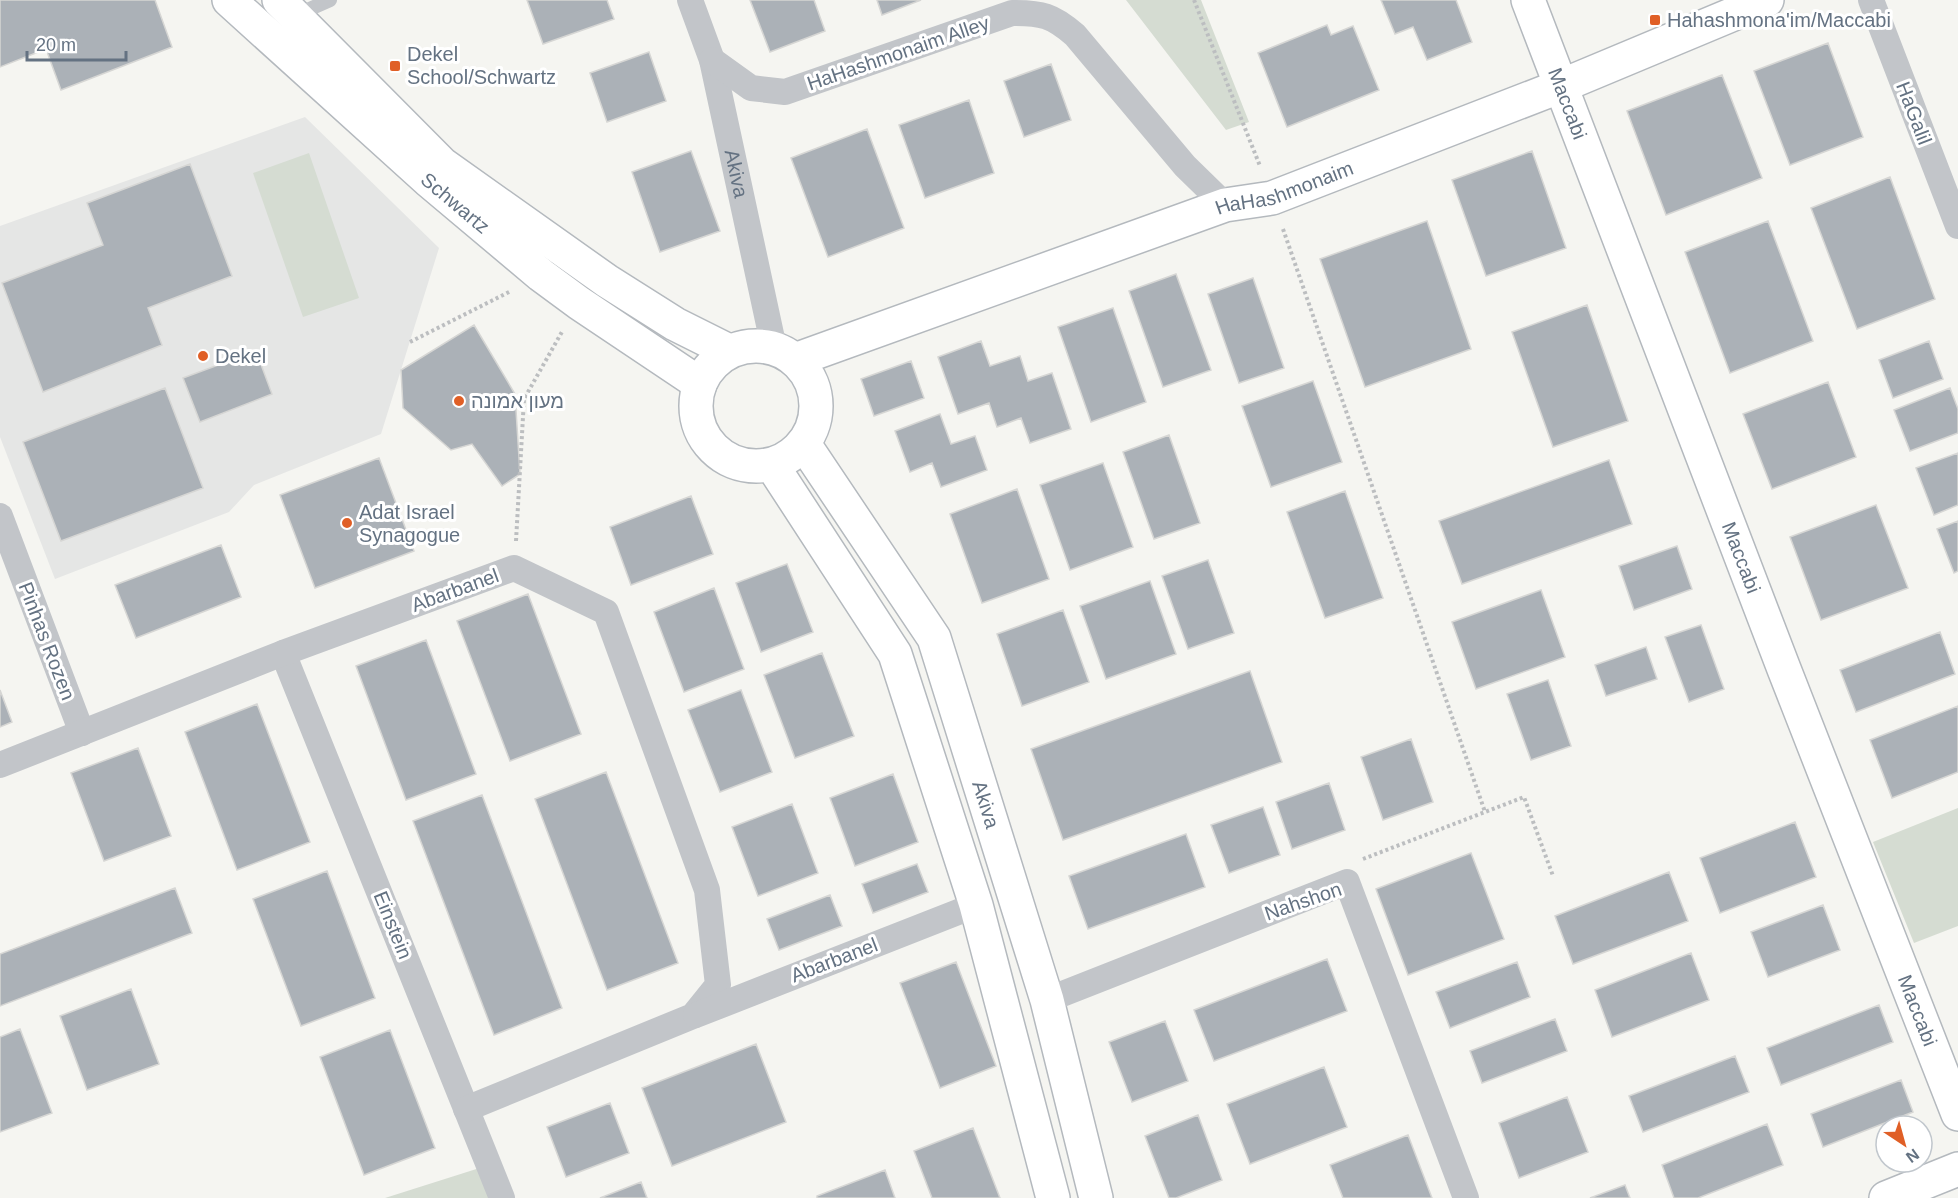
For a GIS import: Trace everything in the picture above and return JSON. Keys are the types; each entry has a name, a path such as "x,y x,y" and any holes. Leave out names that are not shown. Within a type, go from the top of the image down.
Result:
{"street":[{"name":"Schwartz","path":"229,0 428,180 541,275 700,384"},
{"name":"Akiva","path":"690,0 712,60 785,354"},
{"name":"Maccabi","path":"1528,0 1784,669 1958,1114"},
{"name":"HaHashmonaim","path":"785,354 1225,205 1272,198 1561,86 1767,0"},
{"name":"HaGalil","path":"1871,0 1958,226"},
{"name":"Schwartz","path":"287,8 442,164 607,281 675,324 729,351"},
{"name":"HaHashmonaim Alley","path":"712,60 751,88 785,92 1012,13 1035,13 1059,21 1075,35 1185,166 1225,205"},
{"path":"759,346 785,354 810,378 817,400 815,423 804,444 789,457 772,465 749,467 728,460 711,446 699,428 696,406 700,384 707,370 729,351 745,347 759,346"},
{"name":"Akiva","path":"804,444 934,638 1047,1000 1096,1198"},
{"name":"Akiva","path":"772,465 895,654 976,905 1053,1198"},
{"name":"Pinhas Rozen","path":"0,516 82,733"},
{"name":"Abarbanel","path":"0,765 283,653 514,568 606,612 707,890 718,986 693,1016"},
{"name":"Einstein","path":"283,653 502,1198"},
{"name":"Nahshon","path":"1047,1000 1347,882 1466,1198"},
{"name":"Abarbanel","path":"466,1110 693,1016 976,905"},
{"path":"1894,1196 1958,1169"}],"lane":[{"path":"287,8 330,0"}],"path":[{"path":"1194,0 1272,198 1485,812"},
{"path":"410,342 541,275"},
{"path":"514,568 524,399 579,303"},
{"path":"1347,882 1359,861 1524,797 1553,876"}],"shaded area":[{"path":"1126,0 1201,0 1249,122 1226,130"},
{"name":"Dekel","path":"305,117 439,248 381,434 254,485 229,512 55,579 0,437 0,226"},
{"path":"309,153 359,298 303,317 253,173"},
{"path":"1958,808 1958,926 1914,943 1873,842"},
{"path":"489,1165 502,1198 385,1198"}],"building":[{"path":"0,0 155,0 172,47 61,90 46,49 0,67"},
{"path":"527,0 607,0 614,19 543,44"},
{"path":"750,0 814,0 825,31 770,52"},
{"path":"877,0 921,0 882,15"},
{"path":"1381,0 1456,0 1472,42 1427,60 1413,27 1395,34"},
{"path":"1327,25 1331,35 1353,26 1379,90 1287,127 1258,53"},
{"path":"1828,43 1863,137 1790,165 1754,71"},
{"path":"649,52 666,101 607,122 590,73"},
{"path":"1051,64 1071,120 1024,137 1004,81"},
{"path":"1722,75 1762,178 1666,215 1627,111"},
{"path":"969,100 994,173 925,198 899,125"},
{"path":"867,129 904,228 828,257 791,158"},
{"path":"691,151 720,231 660,252 632,172"},
{"path":"1532,151 1566,248 1486,276 1452,180"},
{"path":"190,164 232,276 148,308 162,345 43,392 2,283 103,245 87,203"},
{"path":"1890,177 1935,299 1857,329 1811,208"},
{"path":"1427,221 1471,349 1365,387 1320,259"},
{"path":"1768,221 1813,341 1730,373 1685,252"},
{"path":"1176,274 1211,370 1163,387 1129,291"},
{"path":"1253,278 1284,368 1239,383 1208,294"},
{"path":"1587,305 1628,421 1553,447 1512,332"},
{"path":"1113,308 1146,402 1091,422 1058,327"},
{"name":"מעון אמונה","path":"474,325 515,394 520,474 502,486 472,444 451,450 403,408 401,370"},
{"path":"981,341 990,366 1020,356 1028,381 1052,373 1071,429 1030,443 1021,418 997,427 989,403 958,414 938,357"},
{"path":"1929,341 1943,379 1893,398 1879,360"},
{"path":"256,351 272,394 200,422 183,378"},
{"path":"911,361 924,398 874,416 861,379"},
{"path":"1313,381 1342,462 1271,487 1242,406"},
{"path":"1828,382 1856,457 1772,489 1743,414"},
{"path":"165,388 203,488 61,541 23,442"},
{"path":"1950,388 1958,409 1958,433 1910,451 1894,410"},
{"path":"940,414 951,444 975,436 987,470 941,487 932,463 910,472 895,431"},
{"path":"1169,435 1200,523 1154,539 1123,452"},
{"path":"1958,453 1958,505 1934,515 1916,468"},
{"name":"Adat Israel Synagogue","path":"379,458 414,551 315,588 280,495"},
{"path":"1609,460 1632,524 1462,584 1439,521"},
{"path":"1103,463 1133,547 1070,570 1040,485"},
{"path":"1017,489 1049,579 982,603 950,514"},
{"path":"1345,491 1383,598 1325,618 1287,512"},
{"path":"691,496 713,554 631,585 610,527"},
{"path":"1876,505 1908,588 1821,620 1790,537"},
{"path":"1958,521 1958,571 1954,573 1937,529"},
{"path":"221,545 241,597 136,638 115,585"},
{"path":"1677,546 1692,589 1634,610 1619,566"},
{"path":"1208,560 1234,633 1188,649 1162,576"},
{"path":"787,564 813,632 761,652 736,583"},
{"path":"1150,581 1176,654 1106,679 1080,606"},
{"path":"714,588 744,669 684,692 654,612"},
{"path":"1541,590 1565,657 1476,689 1452,622"},
{"path":"528,594 581,734 510,761 457,621"},
{"path":"1063,610 1089,682 1022,706 997,634"},
{"path":"1701,625 1724,689 1689,702 1665,637"},
{"path":"1940,632 1955,674 1856,712 1840,670"},
{"path":"426,640 476,774 406,800 356,666"},
{"path":"1646,647 1657,679 1606,696 1595,665"},
{"path":"822,653 854,736 795,758 764,675"},
{"path":"1250,671 1282,762 1063,840 1031,749"},
{"path":"1548,680 1571,746 1531,760 1507,694"},
{"path":"0,690 12,722 0,727"},
{"path":"741,690 772,772 720,792 688,710"},
{"path":"257,704 310,842 237,870 185,732"},
{"path":"1958,706 1958,772 1892,798 1870,740"},
{"path":"1411,739 1433,802 1383,820 1361,757"},
{"path":"138,748 171,836 104,861 71,773"},
{"path":"606,772 678,963 607,990 535,799"},
{"path":"893,774 918,842 855,866 830,798"},
{"path":"1329,783 1345,830 1292,849 1276,802"},
{"path":"482,795 562,1008 494,1035 413,821"},
{"path":"792,804 818,873 758,896 732,827"},
{"path":"1263,807 1280,855 1229,873 1211,825"},
{"path":"1795,822 1816,877 1720,913 1700,858"},
{"path":"1186,834 1205,887 1088,929 1069,876"},
{"path":"1471,853 1504,939 1408,975 1376,889"},
{"path":"917,864 928,892 873,913 862,884"},
{"path":"327,871 375,998 301,1026 253,899"},
{"path":"1669,872 1688,921 1573,964 1555,916"},
{"path":"175,888 192,933 0,1006 0,954"},
{"path":"830,895 842,926 779,950 767,919"},
{"path":"1823,905 1840,950 1768,977 1751,932"},
{"path":"1691,953 1709,1000 1612,1037 1595,990"},
{"path":"1327,959 1347,1011 1214,1061 1194,1010"},
{"path":"956,962 996,1066 940,1088 900,983"},
{"path":"1517,962 1530,997 1450,1028 1436,992"},
{"path":"131,989 159,1064 87,1090 60,1016"},
{"path":"1879,1005 1893,1042 1781,1085 1767,1048"},
{"path":"1555,1019 1567,1051 1482,1083 1470,1051"},
{"path":"1165,1021 1188,1081 1132,1102 1109,1042"},
{"path":"20,1029 52,1113 0,1132 0,1037"},
{"path":"390,1030 435,1148 364,1175 320,1057"},
{"path":"756,1044 786,1122 672,1166 642,1088"},
{"path":"1735,1056 1749,1092 1643,1132 1629,1096"},
{"path":"1324,1067 1347,1127 1250,1164 1227,1104"},
{"path":"1901,1080 1913,1112 1874,1114 1874,1127 1823,1147 1811,1114"},
{"path":"1567,1097 1588,1152 1519,1178 1499,1123"},
{"path":"610,1103 629,1153 566,1177 547,1127"},
{"path":"1198,1115 1222,1180 1176,1198 1169,1198 1145,1136"},
{"path":"1767,1124 1783,1165 1698,1198 1674,1198 1662,1165"},
{"path":"973,1128 1000,1198 932,1198 914,1151"},
{"path":"1408,1135 1432,1198 1343,1198 1330,1165"},
{"path":"885,1170 895,1198 817,1198 817,1196"},
{"path":"641,1182 647,1198 600,1198"},
{"path":"1625,1185 1630,1198 1590,1198"}],"place":[{"name":"Hahashmona'im/Maccabi","path":"1655,20"},
{"name":"Dekel School/Schwartz","path":"395,66"},
{"name":"Dekel","path":"203,356"},
{"name":"מעון אמונה","path":"459,401"},
{"name":"Adat Israel Synagogue","path":"347,523"}]}
